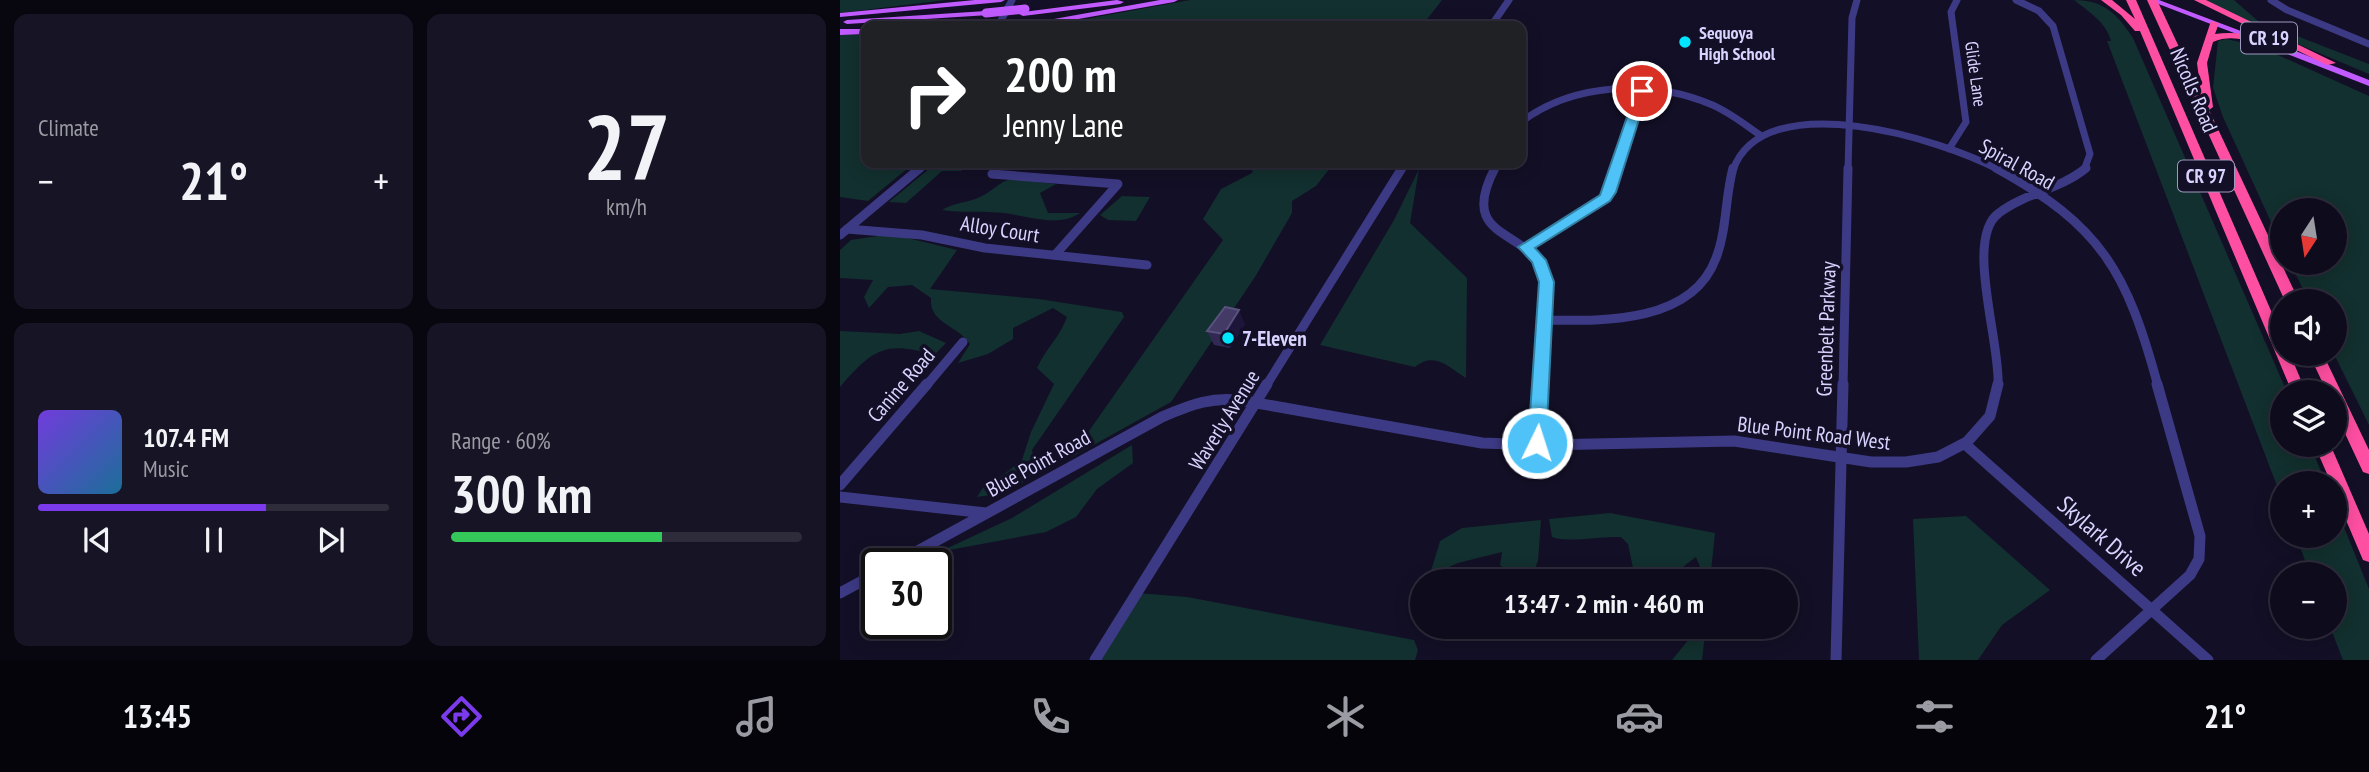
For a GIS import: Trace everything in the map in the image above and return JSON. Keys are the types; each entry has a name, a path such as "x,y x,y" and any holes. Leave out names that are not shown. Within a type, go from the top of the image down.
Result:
{"highway":[{"path":"2106,0 2133,23 2160,68"},
{"name":"Nicolls Road","path":"2131,0 2270,325"},
{"path":"2199,0 2217,17 2330,62"},
{"name":"Nicolls Road","path":"2153,3 2286,289"},
{"path":"2217,17 2202,63 2203,88 2221,148"},
{"path":"2207,41 2218,35 2232,35 2292,52"},
{"path":"2347,420 2369,467"},
{"path":"2328,457 2369,554"}],"main road":[{"path":"840,15 1001,0"},
{"path":"1024,12 1108,0"},
{"path":"912,21 1138,0"},
{"path":"1054,21 1174,0"},
{"name":"CR 19","path":"2168,0 2217,17 2292,52 2369,81"},
{"name":"CR 19","path":"2153,3 2217,17"},
{"path":"840,27 861,25"},
{"path":"840,27 861,31"},
{"name":"CR 19","path":"2330,62 2369,81"}],"street":[{"path":"1001,21 1012,0"},
{"path":"1494,21 1509,0"},
{"name":"Greenbelt Parkway","path":"1836,660 1852,18 1857,0"},
{"name":"Glide Lane","path":"1949,149 1966,122 1951,12 1957,0"},
{"path":"1966,445 1992,414 2000,382 1983,242 1985,231 1989,222 2003,210 2079,174 2086,168 2090,153 2053,26 2039,11 2017,0"},
{"path":"2271,0 2287,10 2369,44"},
{"path":"1526,118 1540,107 1575,94 1606,90 1642,91 1701,100 1760,135"},
{"path":"1526,247 1605,198 1611,189 1642,91"},
{"name":"Spiral Road","path":"1545,320 1634,317 1668,306 1695,289 1709,273 1716,259 1734,162 1748,143 1760,135 1797,124 1850,127 1898,134 1949,149 1998,169 2039,193 2093,240 2125,286 2139,319 2200,536 2199,559 2190,575 2096,660"},
{"path":"844,232 920,168"},
{"name":"Waverly Avenue","path":"1096,660 1402,168"},
{"path":"1496,168 1482,203 1498,231 1526,247 1544,270 1545,320 1537,443"},
{"path":"992,174 1118,184 1055,255"},
{"name":"Alloy Court","path":"844,232 922,235 985,248 1147,265"},
{"name":"Canine Road","path":"840,485 963,342"},
{"name":"Blue Point Road West","path":"1202,400 1223,398 1482,443 1734,441 1842,459 1909,461 1938,456 1966,445"},
{"name":"Blue Point Road","path":"923,548 1162,417 1202,400"},
{"name":"Skylark Drive","path":"1966,445 2208,660"},
{"path":"840,497 987,513"},
{"path":"840,593 861,582"}],"green space":[{"path":"840,0 946,0 840,13"},
{"path":"1190,0 1442,0 1426,21 1074,21"},
{"path":"2074,0 2094,3 2109,10 2133,38 2270,353 2270,366 2276,366 2282,380 2270,380 2270,457 2315,457 2321,471 2271,471 2107,41 2111,41 2109,34 2096,18"},
{"path":"2206,0 2234,0 2258,21 2369,64 2369,74 2267,31"},
{"path":"840,34 861,35 861,168 908,168 868,201 840,197"},
{"path":"2226,39 2258,46 2369,96 2369,425 2340,366 2347,366 2347,289 2303,289 2296,275 2347,275 2347,198 2270,198 2270,220 2223,117 2213,88 2218,41"},
{"path":"930,168 965,168 961,171 942,171 906,203 889,202"},
{"path":"1253,168 1330,168 1316,186 1292,201 1292,213 1255,277 1171,402 1070,458 1223,240 1203,219 1221,189 1252,173"},
{"path":"1419,169 1410,223 1467,278 1466,378 1441,362 1429,360 1415,367 1320,345 1394,220"},
{"path":"1010,179 1056,184 1040,193 1048,213 1080,213 1062,220 1053,220 1004,213 942,210 980,197"},
{"path":"1122,196 1150,197 1136,221 1108,220 1100,215"},
{"path":"891,234 957,250 930,289 1039,299 1122,312 1124,317 1032,450 1036,467 1025,481 1011,489 977,497 986,483 1003,475 1022,460 1031,432 1054,384 1037,368 1067,317 1053,308 1013,328 1013,339 988,354 958,363 970,344 939,319 932,307 931,298 912,285 888,287 869,308 864,297 873,280 840,278 840,250 851,240"},
{"path":"840,331 900,334 919,331 946,343 934,355 903,348 881,352 861,364 840,387"},
{"path":"1132,445 1133,463 1097,489 1076,517 1046,532 952,550 948,548 1012,518"},
{"path":"1610,513 1715,533 1711,569 1700,569 1696,557 1680,569 1633,569 1628,544 1621,537 1559,539 1552,537 1549,519"},
{"path":"1966,516 2050,590 2002,625 1978,660 1919,660 1913,519"},
{"path":"1541,520 1538,561 1535,569 1505,569 1500,565 1502,552 1445,569 1432,569 1440,541 1462,528"},
{"path":"2347,535 2369,589 2369,660 2343,660 2335,639 2347,639 2347,562 2306,562 2300,548 2347,548"},
{"path":"1137,593 1187,597 1414,640 1418,650 1415,660 1096,660"},
{"path":"1689,639 1705,639 1702,660 1672,660"}],"building":[{"path":"1225,307 1239,310 1224,334 1207,331"}],"place":[{"name":"Sequoya High School","path":"1685,42"},
{"name":"7-Eleven","path":"1228,338"}],"route":[{"path":"1537,443 1546,282 1539,260 1526,247 1605,198 1611,189 1642,91"}]}
